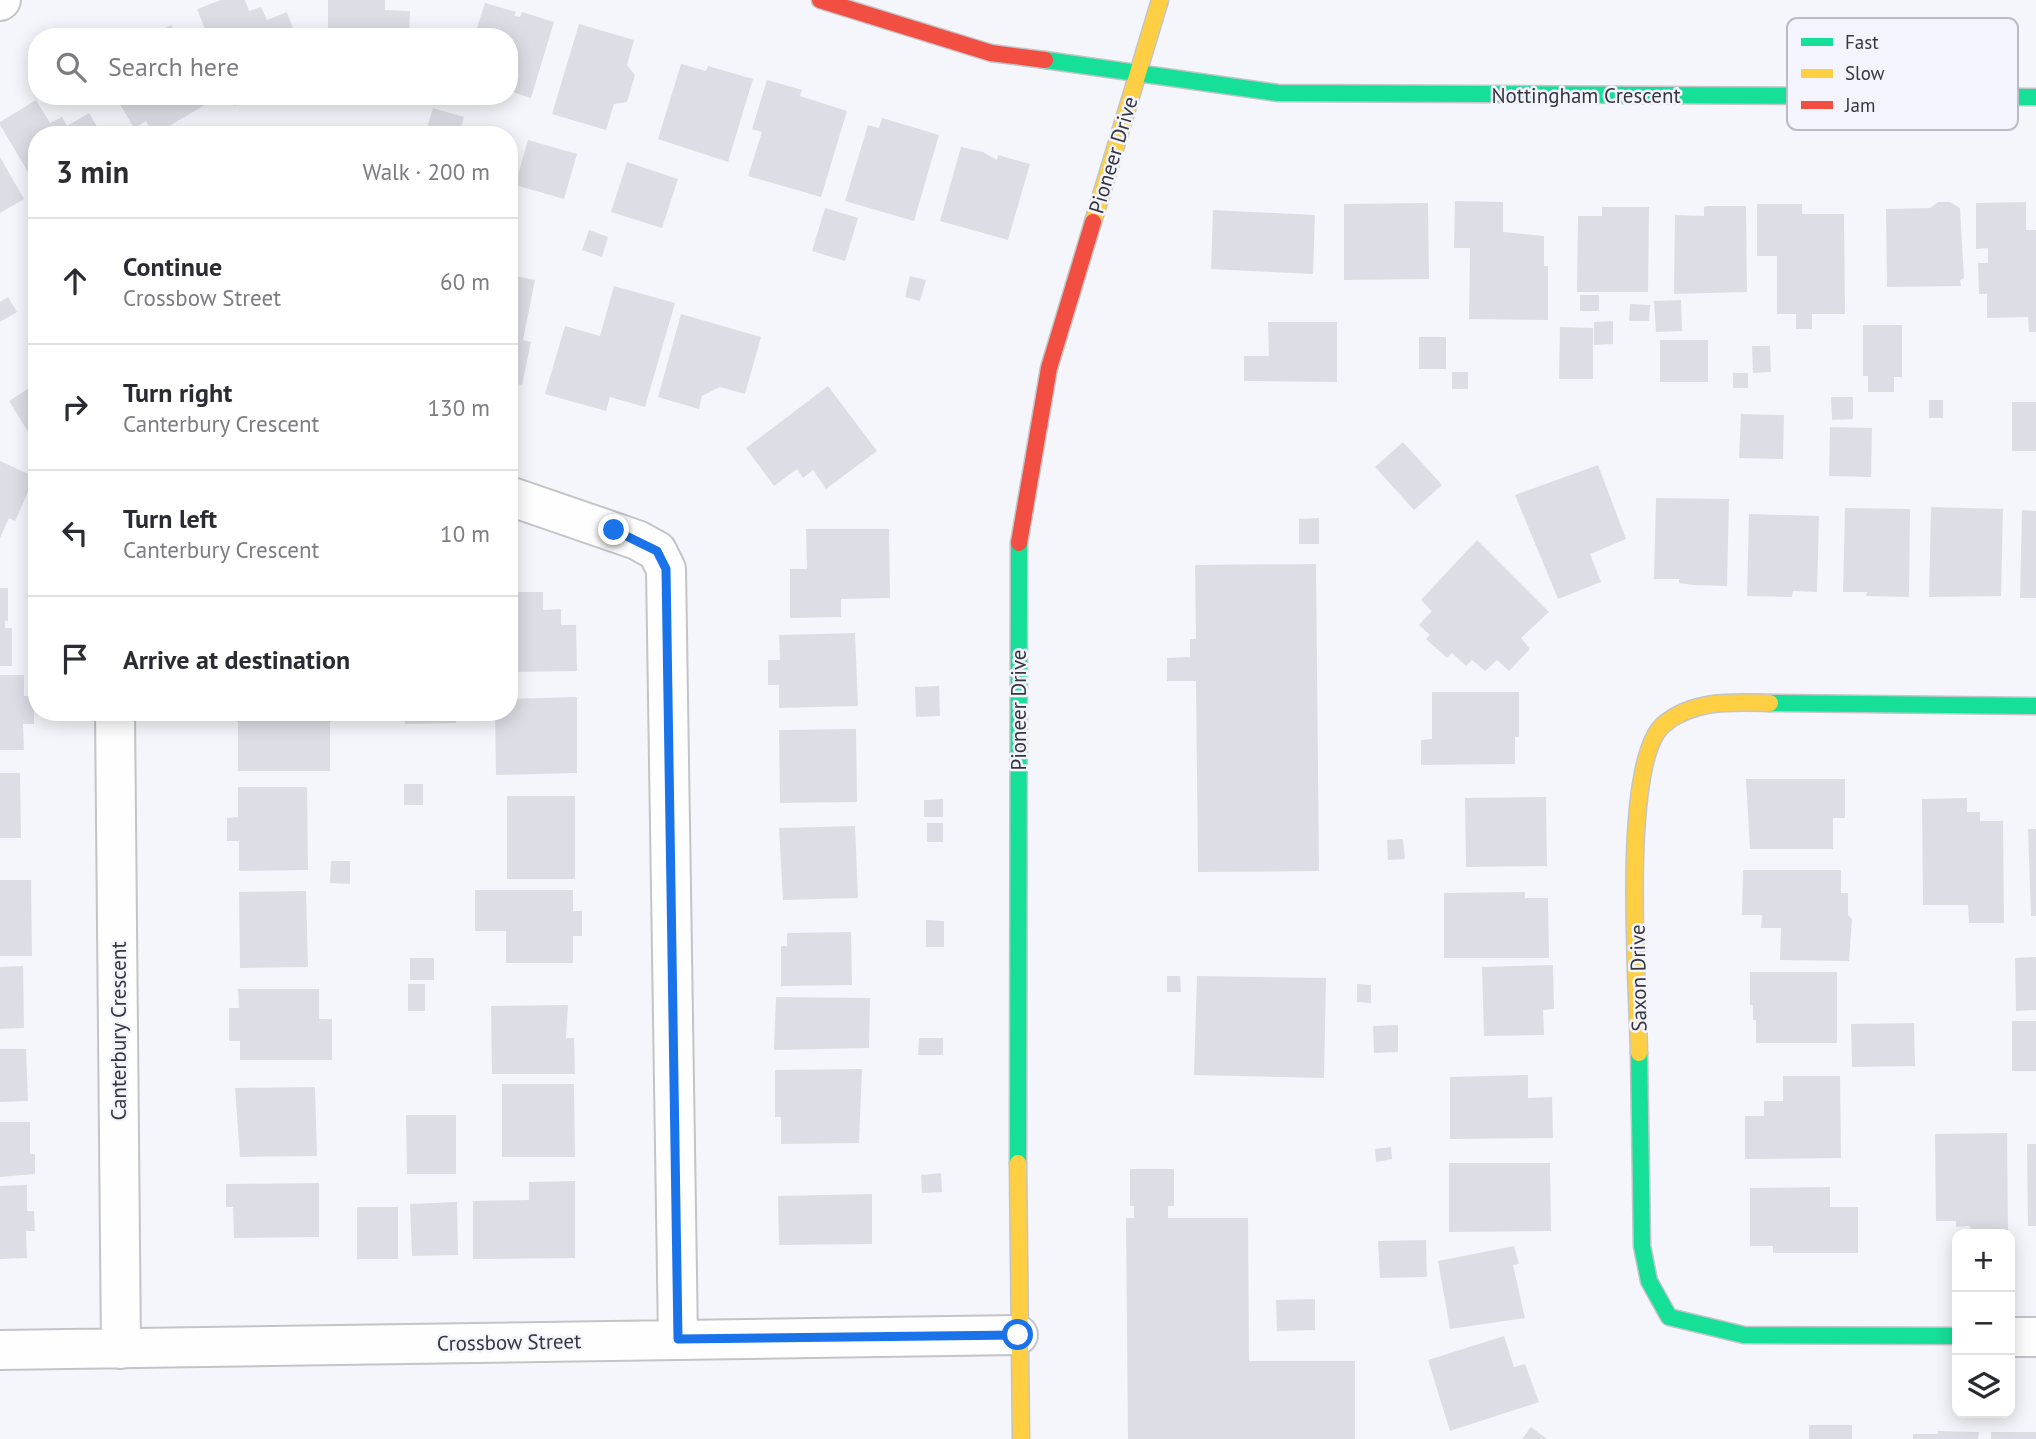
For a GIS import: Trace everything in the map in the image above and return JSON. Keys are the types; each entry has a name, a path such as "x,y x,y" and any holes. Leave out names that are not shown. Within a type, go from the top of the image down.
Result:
{"street":[{"name":"Nottingham Crescent","path":"820,0 991,53 1278,93 1787,96"},
{"name":"Pioneer Drive","path":"1021,1439 1018,1335 1018,551 1049,368 1160,0"},
{"name":"Nottingham Crescent","path":"2018,97 2036,97"},
{"path":"518,499 637,540 657,551 666,569 678,1339"},
{"name":"Saxon Drive","path":"1952,1336 1744,1335 1669,1317 1649,1282 1642,1245 1636,823 1649,756 1659,729 1696,706 1717,702 2036,706"},
{"name":"Canterbury Crescent","path":"116,721 121,1349"},
{"name":"Crossbow Street","path":"0,1350 1018,1335"},
{"path":"2015,1337 2036,1337"}],"building":[{"path":"221,0 245,0 249,11 261,7 267,20 287,12 293,28 204,28 197,9"},
{"path":"328,0 385,0 385,10 410,11 409,28 328,28"},
{"path":"485,3 516,12 514,16 520,17 522,12 554,22 531,98 518,94 518,28 477,28"},
{"path":"579,24 634,40 627,65 635,75 627,102 614,104 606,130 552,114"},
{"path":"681,64 706,71 708,66 753,79 728,162 658,139"},
{"path":"767,80 802,90 800,96 847,111 821,197 748,176 762,132 752,129"},
{"path":"28,105 39,105 50,123 62,117 67,126 28,126 28,172 0,122"},
{"path":"120,105 205,105 169,126 149,126 146,121 133,126"},
{"path":"433,108 464,117 462,126 428,126"},
{"path":"89,113 97,126 67,126"},
{"path":"882,118 939,135 914,221 845,201 868,125 879,128"},
{"path":"528,140 577,154 564,199 518,186 518,175"},
{"path":"961,147 983,152 997,160 998,155 1030,164 1008,240 940,221"},
{"path":"0,157 24,199 0,213"},
{"path":"627,162 678,179 662,228 611,212"},
{"path":"1455,201 1503,202 1503,232 1544,236 1544,266 1548,266 1548,320 1469,319 1470,248 1454,248"},
{"path":"1938,202 1950,202 1960,208 1964,278 1960,280 1961,286 1887,287 1886,209 1930,208"},
{"path":"2026,202 2026,230 2036,230 2036,332 2029,332 2028,317 1987,318 1987,294 1979,294 1978,263 1988,263 1988,248 1976,249 1976,203"},
{"path":"1428,203 1429,279 1344,280 1344,204"},
{"path":"1757,204 1802,204 1802,214 1844,214 1845,314 1812,314 1812,329 1796,329 1796,314 1777,314 1777,256 1757,256"},
{"path":"1707,206 1746,206 1747,292 1674,294 1675,215 1704,216 1704,207"},
{"path":"1602,207 1649,207 1648,292 1577,292 1578,216 1602,216"},
{"path":"825,208 858,218 845,261 812,251"},
{"path":"1213,210 1315,215 1313,274 1211,269"},
{"path":"589,230 608,237 602,257 582,250"},
{"path":"910,276 926,280 920,301 905,297"},
{"path":"518,277 535,280 523,340 531,342 522,385 518,384"},
{"path":"614,286 675,303 645,407 610,397 606,411 545,394 565,326 600,336"},
{"path":"1580,295 1599,295 1599,311 1580,311"},
{"path":"8,297 17,312 0,322 0,302"},
{"path":"1681,300 1682,331 1656,332 1654,301"},
{"path":"1630,304 1650,305 1649,321 1629,321"},
{"path":"681,314 761,337 745,394 720,387 702,396 699,409 658,397"},
{"path":"1613,321 1613,344 1594,345 1594,322"},
{"path":"1268,322 1337,322 1337,382 1244,381 1244,356 1269,356"},
{"path":"1863,325 1902,325 1902,377 1894,377 1894,392 1868,392 1868,376 1863,376"},
{"path":"1560,327 1593,328 1593,379 1559,379"},
{"path":"1419,337 1446,337 1446,369 1419,369"},
{"path":"1660,340 1708,340 1708,382 1660,382"},
{"path":"1752,346 1770,346 1771,372 1753,373"},
{"path":"1452,372 1468,372 1468,389 1452,389"},
{"path":"1733,373 1748,373 1748,388 1733,388"},
{"path":"828,386 877,451 826,489 813,470 803,478 797,469 774,486 746,448"},
{"path":"28,389 28,432 9,401"},
{"path":"1831,397 1853,397 1853,419 1832,420"},
{"path":"1929,400 1943,400 1943,418 1929,418"},
{"path":"2012,402 2036,402 2036,451 2012,451"},
{"path":"1741,414 1784,415 1783,459 1739,458"},
{"path":"1830,427 1872,428 1871,477 1829,476"},
{"path":"1403,442 1442,485 1414,510 1375,467"},
{"path":"0,461 28,474 28,492 15,521 9,518 0,538"},
{"path":"1598,465 1626,539 1590,554 1601,582 1558,599 1515,495"},
{"path":"1656,498 1729,499 1727,586 1679,583 1679,579 1654,579"},
{"path":"1931,507 2003,509 2001,596 1929,597"},
{"path":"1845,508 1910,509 1909,597 1866,596 1867,592 1843,592"},
{"path":"2022,510 2036,511 2036,598 2020,598"},
{"path":"1749,514 1819,516 1817,592 1793,591 1792,597 1747,596"},
{"path":"1319,518 1319,544 1299,544 1299,519"},
{"path":"806,529 889,529 890,598 841,599 841,617 790,618 790,569 807,569"},
{"path":"1477,540 1549,612 1521,638 1530,649 1509,671 1497,660 1485,671 1472,660 1466,666 1452,653 1447,658 1426,639 1430,635 1419,625 1432,611 1421,600"},
{"path":"1316,564 1319,871 1198,872 1196,681 1167,681 1167,658 1190,657 1190,639 1196,639 1195,565"},
{"path":"0,588 8,588 8,621 5,621 5,628 12,628 12,666 0,666"},
{"path":"518,592 543,592 543,610 561,609 561,625 576,625 577,671 518,672"},
{"path":"855,633 858,706 779,708 779,685 768,685 768,660 780,660 779,635"},
{"path":"0,675 24,675 24,696 28,696 28,721 34,721 34,724 23,724 24,750 0,750"},
{"path":"939,686 940,716 916,717 915,687"},
{"path":"1432,692 1519,692 1519,737 1515,737 1515,764 1421,765 1421,740 1432,739"},
{"path":"577,697 577,773 496,775 495,721 518,721 518,699"},
{"path":"238,721 330,721 330,771 238,771"},
{"path":"405,721 456,723 405,724"},
{"path":"856,729 857,802 780,803 779,730"},
{"path":"0,773 20,773 21,838 0,838"},
{"path":"1746,779 1845,779 1845,818 1833,818 1833,849 1750,849"},
{"path":"404,784 423,784 423,805 404,805"},
{"path":"238,787 307,787 308,870 239,871 239,841 227,841 227,818 238,817"},
{"path":"507,796 575,796 575,879 507,879"},
{"path":"1546,797 1547,866 1466,867 1465,798"},
{"path":"1967,798 1967,812 1980,812 1980,821 2003,821 2004,923 1969,923 1968,905 1923,905 1922,799"},
{"path":"943,799 943,817 924,817 924,800"},
{"path":"927,823 943,823 943,842 927,842"},
{"path":"855,826 858,898 783,900 779,828"},
{"path":"2028,829 2036,829 2036,916 2031,916"},
{"path":"1403,839 1405,859 1388,860 1387,840"},
{"path":"331,861 350,861 350,884 330,883"},
{"path":"1743,870 1841,870 1841,893 1848,893 1848,915 1852,919 1849,961 1780,960 1781,928 1761,928 1762,915 1742,915"},
{"path":"0,880 31,880 32,956 0,956"},
{"path":"475,890 573,890 573,911 582,911 582,936 573,936 573,963 506,963 506,931 475,931"},
{"path":"306,891 308,967 240,968 239,892"},
{"path":"1525,892 1525,898 1548,898 1549,958 1444,958 1444,893"},
{"path":"926,920 944,921 944,947 926,947"},
{"path":"851,932 852,985 781,986 781,946 787,946 787,933"},
{"path":"2036,957 2036,1010 2016,1011 2015,958"},
{"path":"410,958 434,958 434,980 410,980"},
{"path":"1553,965 1554,1009 1543,1010 1544,1035 1484,1036 1482,967"},
{"path":"23,966 24,1028 0,1029 0,967"},
{"path":"1750,972 1837,972 1837,1043 1756,1043 1756,1020 1753,1020 1753,1005 1750,1005"},
{"path":"1167,976 1180,976 1181,992 1167,992"},
{"path":"1197,976 1326,978 1324,1078 1194,1075"},
{"path":"408,984 425,984 425,1011 408,1011"},
{"path":"1357,984 1371,985 1371,1003 1357,1002"},
{"path":"238,989 319,989 319,1019 332,1019 332,1060 240,1060 240,1041 229,1041 229,1008 239,1008"},
{"path":"776,997 870,998 869,1048 774,1050"},
{"path":"568,1005 566,1038 574,1038 575,1074 492,1074 491,1006"},
{"path":"2012,1021 2036,1021 2036,1071 2012,1071"},
{"path":"1914,1023 1915,1066 1852,1067 1851,1024"},
{"path":"1398,1025 1398,1052 1374,1053 1373,1026"},
{"path":"919,1038 943,1038 943,1055 918,1055"},
{"path":"0,1049 26,1049 28,1101 0,1102"},
{"path":"862,1069 859,1143 781,1144 781,1117 775,1117 775,1070"},
{"path":"1528,1075 1528,1098 1552,1097 1553,1138 1450,1139 1450,1077"},
{"path":"1783,1076 1840,1076 1841,1158 1745,1159 1745,1116 1764,1116 1764,1101 1783,1101"},
{"path":"502,1084 574,1084 575,1157 502,1157"},
{"path":"315,1087 317,1156 240,1157 235,1088"},
{"path":"406,1115 456,1115 456,1174 407,1174"},
{"path":"0,1122 30,1122 30,1154 35,1154 35,1174 0,1177"},
{"path":"2007,1133 2008,1229 1971,1229 1970,1226 1956,1227 1956,1221 1936,1221 1935,1134"},
{"path":"2027,1144 2036,1144 2036,1226 2028,1226"},
{"path":"1391,1147 1392,1159 1376,1162 1375,1149"},
{"path":"1449,1163 1550,1163 1551,1231 1449,1232"},
{"path":"1130,1169 1174,1169 1174,1206 1168,1206 1168,1218 1248,1218 1249,1361 1355,1361 1355,1439 1128,1439 1126,1218 1134,1218 1134,1206 1130,1206"},
{"path":"941,1173 942,1192 922,1193 921,1175"},
{"path":"575,1181 575,1258 473,1259 473,1201 529,1200 529,1182"},
{"path":"319,1183 319,1237 234,1238 233,1207 226,1207 226,1184"},
{"path":"27,1185 27,1211 34,1211 35,1231 26,1231 27,1258 0,1259 0,1186"},
{"path":"1830,1187 1830,1207 1858,1207 1858,1253 1773,1253 1773,1246 1750,1246 1750,1188"},
{"path":"872,1194 872,1244 779,1245 778,1196"},
{"path":"457,1202 458,1255 412,1256 410,1204"},
{"path":"357,1207 398,1207 398,1259 357,1259"},
{"path":"1426,1240 1427,1277 1380,1278 1378,1241"},
{"path":"1514,1246 1519,1264 1513,1265 1525,1318 1450,1329 1438,1261"},
{"path":"1315,1299 1315,1330 1277,1331 1276,1300"},
{"path":"1504,1336 1514,1367 1525,1364 1539,1402 1450,1431 1428,1360"},
{"path":"1809,1425 1852,1425 1852,1439 1809,1439"},
{"path":"1531,1427 1547,1439 1522,1439"},
{"path":"1938,1431 1979,1432 1978,1439 1913,1439 1913,1434 1938,1434"},
{"path":"1991,1432 2036,1432 2036,1439 1991,1439"}],"traffic: fast":[{"path":"1045,60 1278,93 1787,96"},
{"path":"2018,97 2036,97"},
{"path":"1018,1163 1019,543"},
{"path":"1770,703 2036,706"},
{"path":"1639,1053 1642,1246 1649,1281 1669,1317 1744,1335 1952,1336"}],"traffic: slow":[{"path":"1093,222 1160,0"},
{"path":"1639,1053 1634,880 1641,784 1650,748 1663,725 1687,710 1714,704 1770,703"},
{"path":"1018,1163 1021,1439"}],"traffic: jam":[{"path":"820,0 991,53 1045,60"},
{"path":"1019,543 1049,368 1093,222"}],"route":[{"path":"614,530 657,551 666,569 678,1339 1018,1335"}]}
